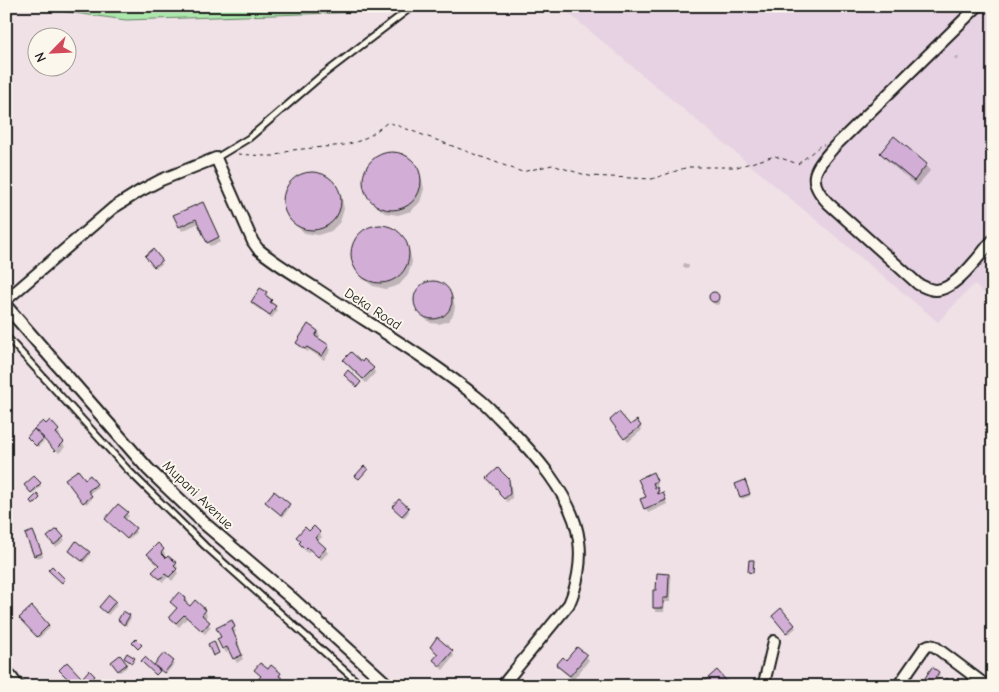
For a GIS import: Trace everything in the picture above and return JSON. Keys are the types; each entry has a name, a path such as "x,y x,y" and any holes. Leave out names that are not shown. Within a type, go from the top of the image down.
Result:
{"street":[{"path":"978,6 834,147 820,163 815,180 819,194 828,203 918,284 930,290 948,288 957,281 993,240"},
{"path":"6,300 113,208 161,180 216,158"},
{"name":"Deka Road","path":"216,158 253,242 258,249 426,360 479,399 514,433 535,457 561,493 574,520 580,542 577,581 573,595 569,604 502,686"},
{"name":"Mupani Avenue","path":"6,306 156,476 205,524 295,601 389,686"},
{"path":"765,686 764,679 774,641"},
{"path":"898,686 925,646 929,645 934,646 983,685"},
{"path":"6,670 18,686"}],"lane":[{"path":"216,158 250,138 320,77 413,6"},
{"path":"6,336 128,470 198,539 362,686"}],"path":[{"path":"228,152 274,156 292,150 345,145 359,141 388,122 522,172 552,165 589,176 652,180 688,167 737,167 775,156 798,164 821,145 834,147"}],"shaded area":[{"path":"560,6 993,6 993,301 974,284 938,322"}],"green space":[{"path":"24,6 366,6 361,12 126,20"}],"building":[{"path":"894,136 927,164 914,181 880,153"},
{"path":"392,152 408,157 416,165 421,181 416,197 408,205 392,210 376,205 368,197 363,181 368,165 376,157"},
{"path":"312,172 328,177 336,185 341,201 336,217 328,225 312,230 296,225 288,217 283,201 288,185 296,177"},
{"path":"203,202 219,237 207,243 196,219 179,227 173,215"},
{"path":"380,225 396,230 404,238 409,254 404,270 396,278 380,283 364,278 356,270 351,254 356,238 364,230"},
{"path":"153,249 162,260 154,267 145,256"},
{"path":"433,281 440,282 446,287 451,293 451,307 446,313 440,318 433,319 426,318 420,313 415,307 414,300 415,293 420,287 426,282"},
{"path":"260,288 267,292 265,295 276,306 270,315 251,302"},
{"path":"712,292 716,292 719,297 718,301 712,302 709,299 709,295"},
{"path":"308,324 318,331 315,336 329,345 322,356 296,343"},
{"path":"351,352 362,362 364,359 374,368 363,379 343,360"},
{"path":"348,370 361,382 357,387 344,375"},
{"path":"619,412 630,425 637,420 641,426 624,439 610,420"},
{"path":"50,420 59,430 56,433 64,442 55,451 34,429 43,421 46,424"},
{"path":"34,429 44,438 36,446 27,437"},
{"path":"364,466 368,469 359,479 355,476"},
{"path":"498,468 509,479 510,494 504,499 487,478"},
{"path":"78,470 85,479 90,475 97,484 88,491 92,496 83,503 65,479"},
{"path":"653,472 657,481 653,483 655,488 657,487 659,491 657,492 658,494 663,492 666,500 644,509 640,499 646,497 638,479"},
{"path":"34,476 41,483 31,493 24,485"},
{"path":"745,480 750,494 740,497 735,484"},
{"path":"274,491 290,504 281,515 265,502"},
{"path":"37,494 40,498 33,505 30,501"},
{"path":"399,499 409,508 402,516 392,507"},
{"path":"118,504 128,512 123,517 136,528 127,539 105,519"},
{"path":"314,526 320,532 315,538 326,548 318,557 307,547 305,549 299,543 301,541 296,537 305,527 309,531"},
{"path":"57,529 64,537 54,545 47,537"},
{"path":"33,531 42,553 34,556 25,534"},
{"path":"76,541 90,552 82,561 69,551"},
{"path":"158,543 164,549 161,553 166,558 168,556 177,563 174,566 177,569 169,577 165,574 160,579 152,572 159,565 147,554"},
{"path":"749,560 754,560 753,573 748,572"},
{"path":"52,566 65,579 62,583 48,570"},
{"path":"657,573 669,574 668,598 663,598 663,608 653,608 653,590 656,590"},
{"path":"179,592 186,598 184,601 190,606 195,600 206,610 202,615 210,622 202,631 184,615 176,623 169,617 177,608 170,602"},
{"path":"109,595 116,601 106,613 99,607"},
{"path":"32,606 49,625 37,637 19,618"},
{"path":"781,608 795,625 786,633 772,616"},
{"path":"123,611 130,615 124,625 118,620"},
{"path":"232,620 235,627 232,629 242,655 233,659 227,647 222,649 217,639 221,637 216,628"},
{"path":"437,637 453,651 440,666 433,660 438,654 430,647"},
{"path":"136,639 142,645 138,649 132,643"},
{"path":"214,641 219,653 213,656 208,644"},
{"path":"577,647 587,655 570,676 556,665 563,657 566,660"},
{"path":"127,653 135,658 132,663 124,658"},
{"path":"164,653 174,661 164,673 154,665"},
{"path":"120,655 127,664 118,671 111,662"},
{"path":"145,657 160,671 156,675 141,661"},
{"path":"67,662 81,677 73,684 59,670"},
{"path":"260,663 268,669 271,665 281,673 279,676 284,680 279,686 270,684 268,686 260,686 256,682 261,676 254,670"},
{"path":"932,667 939,672 932,683 925,678"},
{"path":"89,670 95,676 89,683 83,677"},
{"path":"717,670 731,686 699,686"},
{"path":"946,678 954,683 952,686 941,686"}]}
